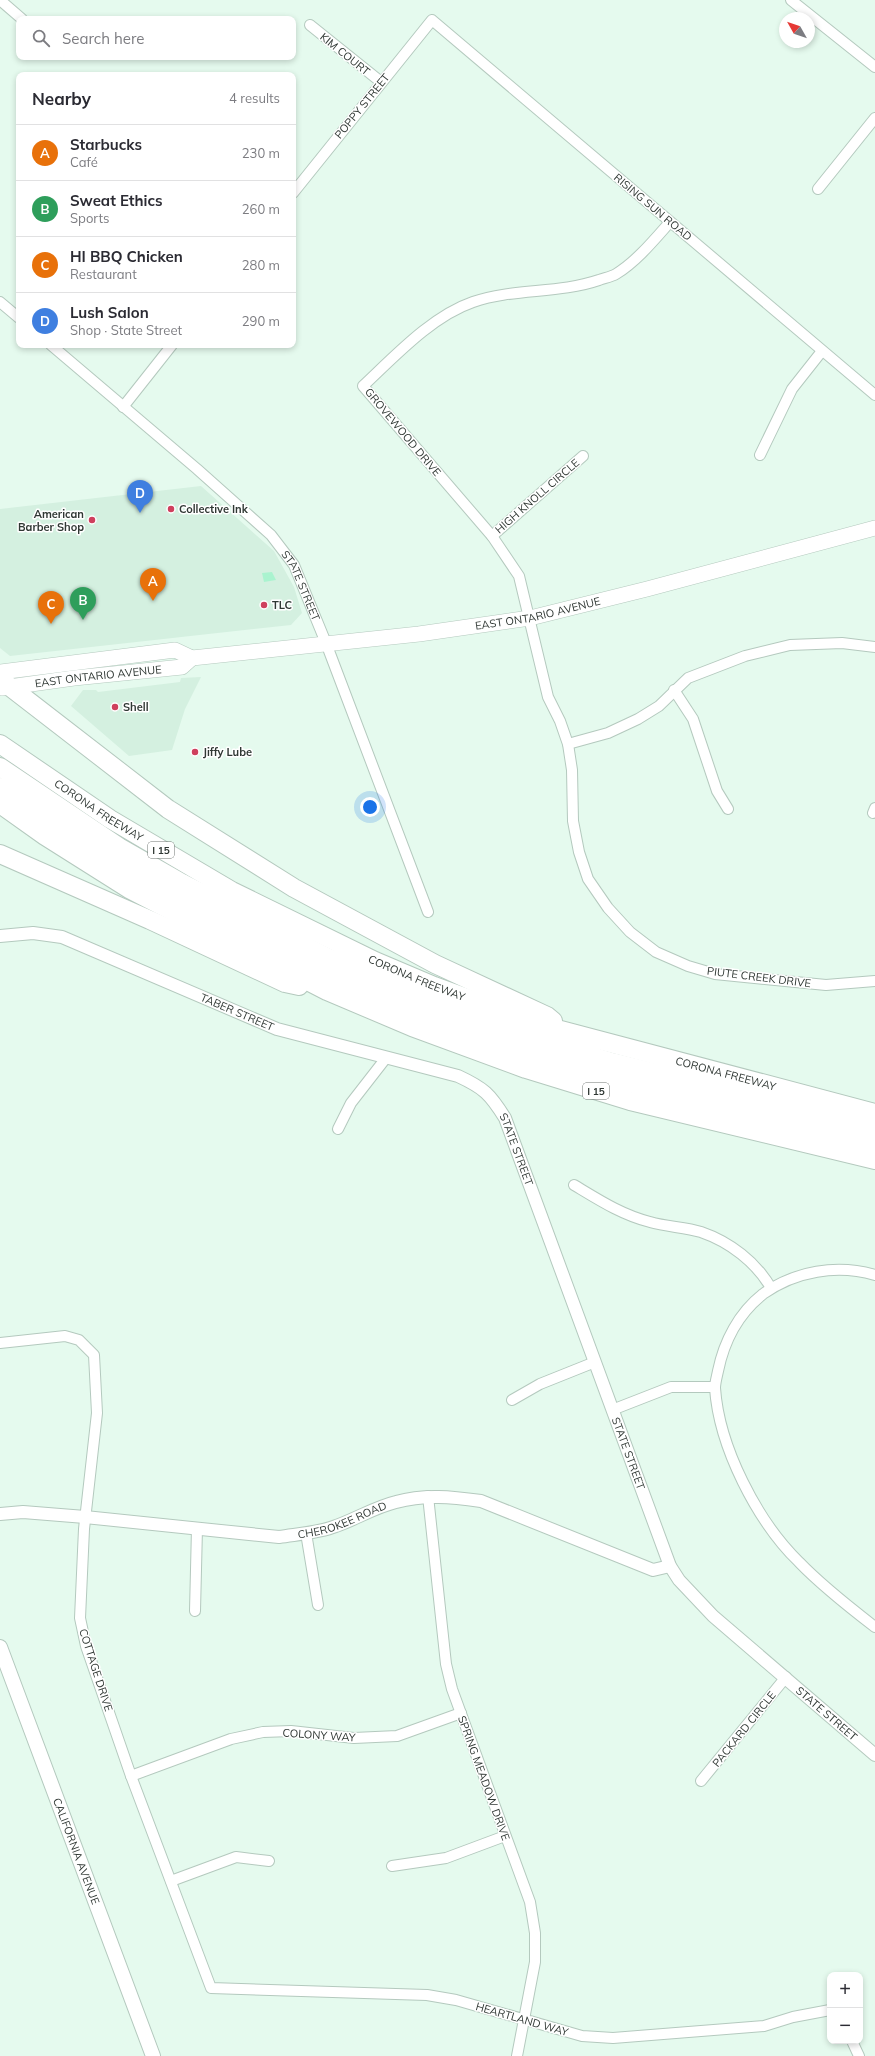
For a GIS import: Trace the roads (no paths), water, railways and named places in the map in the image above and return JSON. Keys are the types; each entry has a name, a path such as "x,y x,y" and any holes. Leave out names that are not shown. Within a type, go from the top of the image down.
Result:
{"highway":[{"path":"4,685 168,809 294,888 435,964 547,1016 564,1032"},
{"name":"CORONA FREEWAY","path":"0,744 110,819 232,891 331,941 397,971 504,1012 564,1032 875,1113"},
{"path":"0,767 119,847 182,883 320,954 411,993 506,1030 612,1062 875,1128"},
{"path":"0,787 53,824 122,866 226,925 343,981 456,1028 568,1065 676,1096 875,1144"},
{"name":"I 15","path":"0,804 45,836 129,889 327,991 456,1044 526,1069 630,1101 875,1160"},
{"path":"0,854 150,920 285,983 327,991"}],"main road":[{"name":"EAST ONTARIO AVENUE","path":"0,672 175,650 192,658 419,634 530,618 647,589 875,528"},
{"path":"98,675 130,665 135,654"},
{"name":"EAST ONTARIO AVENUE","path":"4,685 182,667 192,658"},
{"name":"CALIFORNIA AVENUE","path":"0,1647 153,2056"}],"street":[{"path":"0,0 19,16"},
{"path":"791,0 875,67"},
{"name":"POPPY STREET","path":"296,189 432,20"},
{"name":"RISING SUN ROAD","path":"432,20 875,394"},
{"name":"KIM COURT","path":"310,25 381,82"},
{"path":"818,189 875,118"},
{"name":"GROVEWOOD DRIVE","path":"530,618 520,576 492,536 363,386 436,321 454,310 473,302 496,296 580,286 615,274 641,255 670,222"},
{"path":"0,302 16,315"},
{"name":"STATE STREET","path":"54,348 271,535 294,565 326,643 428,912"},
{"path":"123,407 170,348"},
{"path":"760,455 792,389 822,350"},
{"name":"HIGH KNOLL CIRCLE","path":"492,536 583,456"},
{"name":"PIUTE CREEK DRIVE","path":"530,618 548,698 560,721 568,744 572,770 573,821 579,852 588,878 608,908 630,932 656,952 688,966 715,974 826,985 875,981"},
{"path":"568,744 608,733 638,719 659,706 688,678 745,656 790,645 842,644 875,647"},
{"path":"674,690 693,719 717,791 728,809"},
{"name":"TABER STREET","path":"0,936 33,933 62,937 278,1029 458,1076 478,1085"},
{"path":"338,1129 351,1103 386,1058"},
{"name":"STATE STREET","path":"478,1085 492,1098 505,1118 670,1566 679,1580 713,1616 786,1677 875,1755"},
{"path":"574,1185 615,1210 651,1222 701,1232 726,1242 747,1258 771,1288"},
{"path":"875,1275 841,1270 808,1273 790,1279 771,1288 752,1303 738,1320 726,1344 715,1387 720,1422 733,1458 755,1505 774,1533 798,1562 875,1627"},
{"name":"COTTAGE DRIVE","path":"0,1343 65,1336 79,1340 94,1355 97,1413 85,1517 80,1618 86,1646 131,1776 211,1988"},
{"path":"512,1400 540,1384 595,1362"},
{"path":"612,1410 671,1387 715,1387"},
{"name":"CHEROKEE ROAD","path":"0,1514 23,1512 85,1517 279,1537 336,1526 394,1502 428,1496 453,1497 481,1501 652,1570 670,1566"},
{"name":"SPRING MEADOW DRIVE","path":"428,1496 446,1664 461,1713 530,1902 535,1932 535,1962 518,2056"},
{"path":"195,1611 197,1528"},
{"path":"306,1533 318,1605"},
{"name":"PACKARD CIRCLE","path":"701,1781 786,1677"},
{"name":"COLONY WAY","path":"131,1776 231,1739 263,1732 291,1731 354,1738 398,1736 461,1713"},
{"path":"392,1866 446,1858 505,1836"},
{"path":"171,1881 236,1857 268,1861"},
{"name":"HEARTLAND WAY","path":"211,1988 427,1995 456,2000 524,2021 582,2036 613,2038 764,2026 793,2017 827,2011"},
{"path":"853,2044 859,2056"}],"place":[{"name":"Collective Ink","path":"171,509"},
{"name":"Lush Salon","path":"140,513"},
{"name":"American Barber Shop","path":"92,520"},
{"name":"Starbucks","path":"153,601"},
{"name":"TLC","path":"264,605"},
{"name":"Sweat Ethics","path":"83,620"},
{"name":"HI BBQ Chicken","path":"51,624"},
{"name":"Shell","path":"115,707"},
{"name":"Jiffy Lube","path":"195,752"}]}
